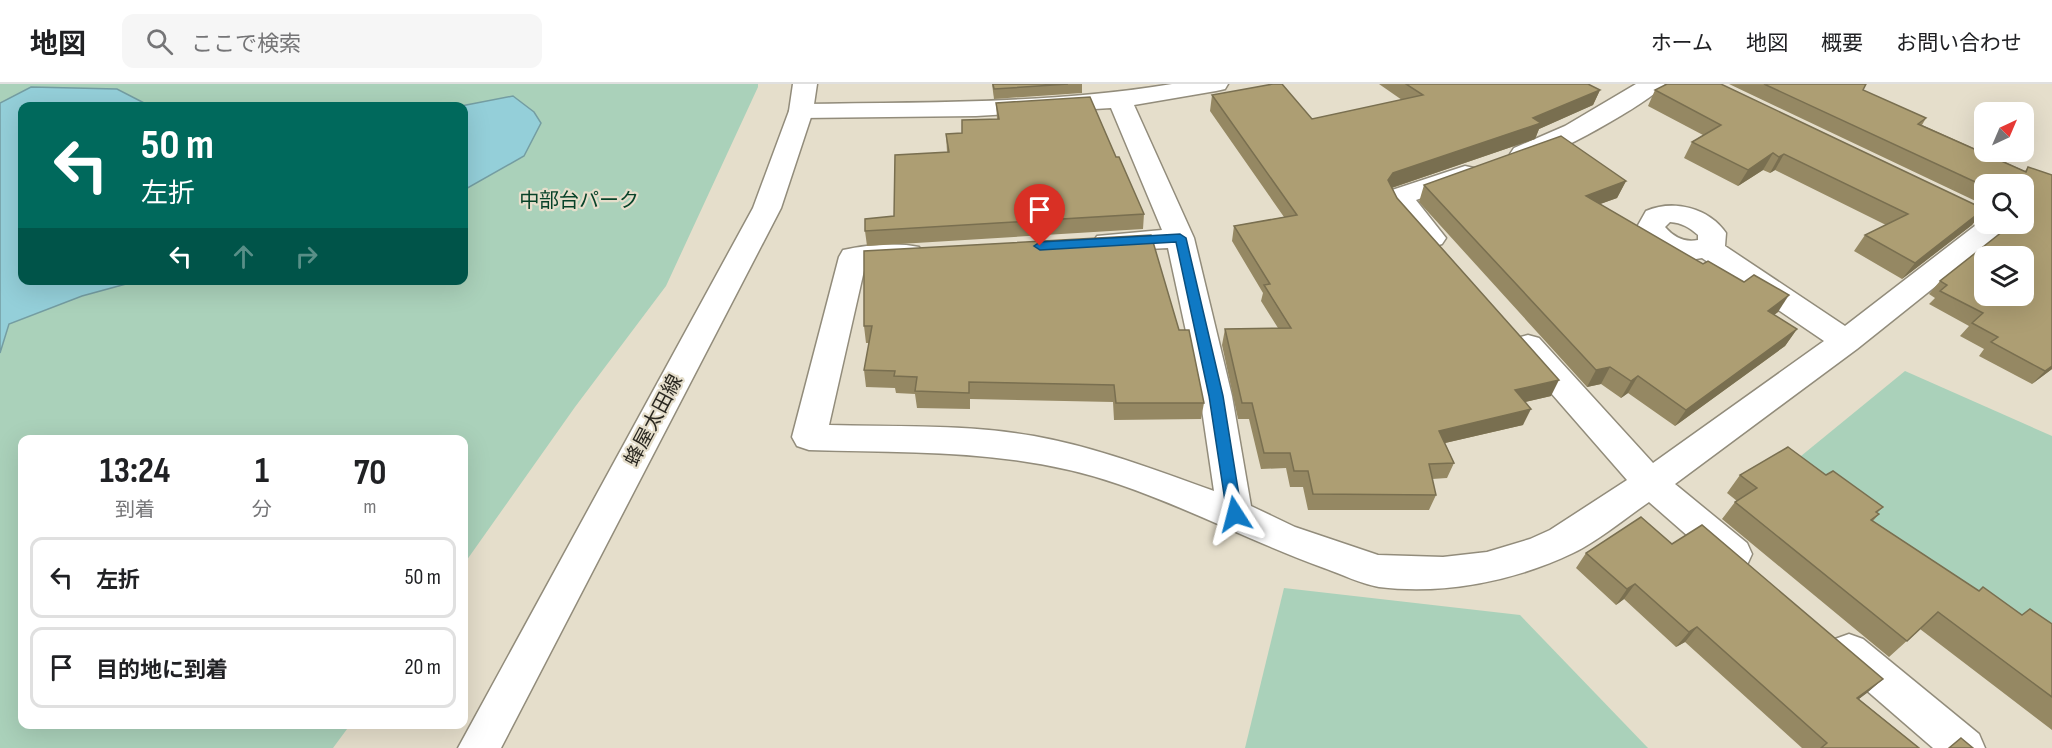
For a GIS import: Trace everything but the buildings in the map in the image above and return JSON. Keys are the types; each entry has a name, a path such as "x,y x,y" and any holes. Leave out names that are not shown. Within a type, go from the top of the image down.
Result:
{"street":[{"path":"973,84 975,109"},
{"path":"803,97 975,109 1120,100 1216,84"},
{"path":"1452,259 1399,197 1550,144 1600,117 1653,84"},
{"name":"蜂屋太田線","path":"479,748 767,207 803,97"},
{"path":"1120,100 1180,238 1216,396 1235,514"},
{"path":"935,252 853,257 809,437 986,442 1036,450 1124,472 1235,514 1282,538 1378,570 1443,573 1487,567 1538,552 1563,540 1650,483 1846,341 1984,234"},
{"path":"1075,244 1180,238"},
{"path":"1707,248 1846,341"},
{"path":"1507,322 1650,483 1757,574"},
{"path":"1820,627 1964,748"}],"green space":[{"name":"中部台パーク","path":"0,84 758,84 666,286 575,407 468,558 468,435 18,435 18,729 347,729 333,748 0,748"},
{"path":"1905,371 2052,436 2052,648 1790,465"},
{"path":"1284,588 1520,615 1648,748 1245,748"}],"water":[{"path":"31,87 117,89 142,102 18,102 18,285 122,285 82,296 9,324 0,353 0,103"},
{"path":"513,96 534,112 541,123 524,156 468,188 468,105"}],"route":[{"path":"1040,246 1180,238 1216,396 1235,514"}]}
